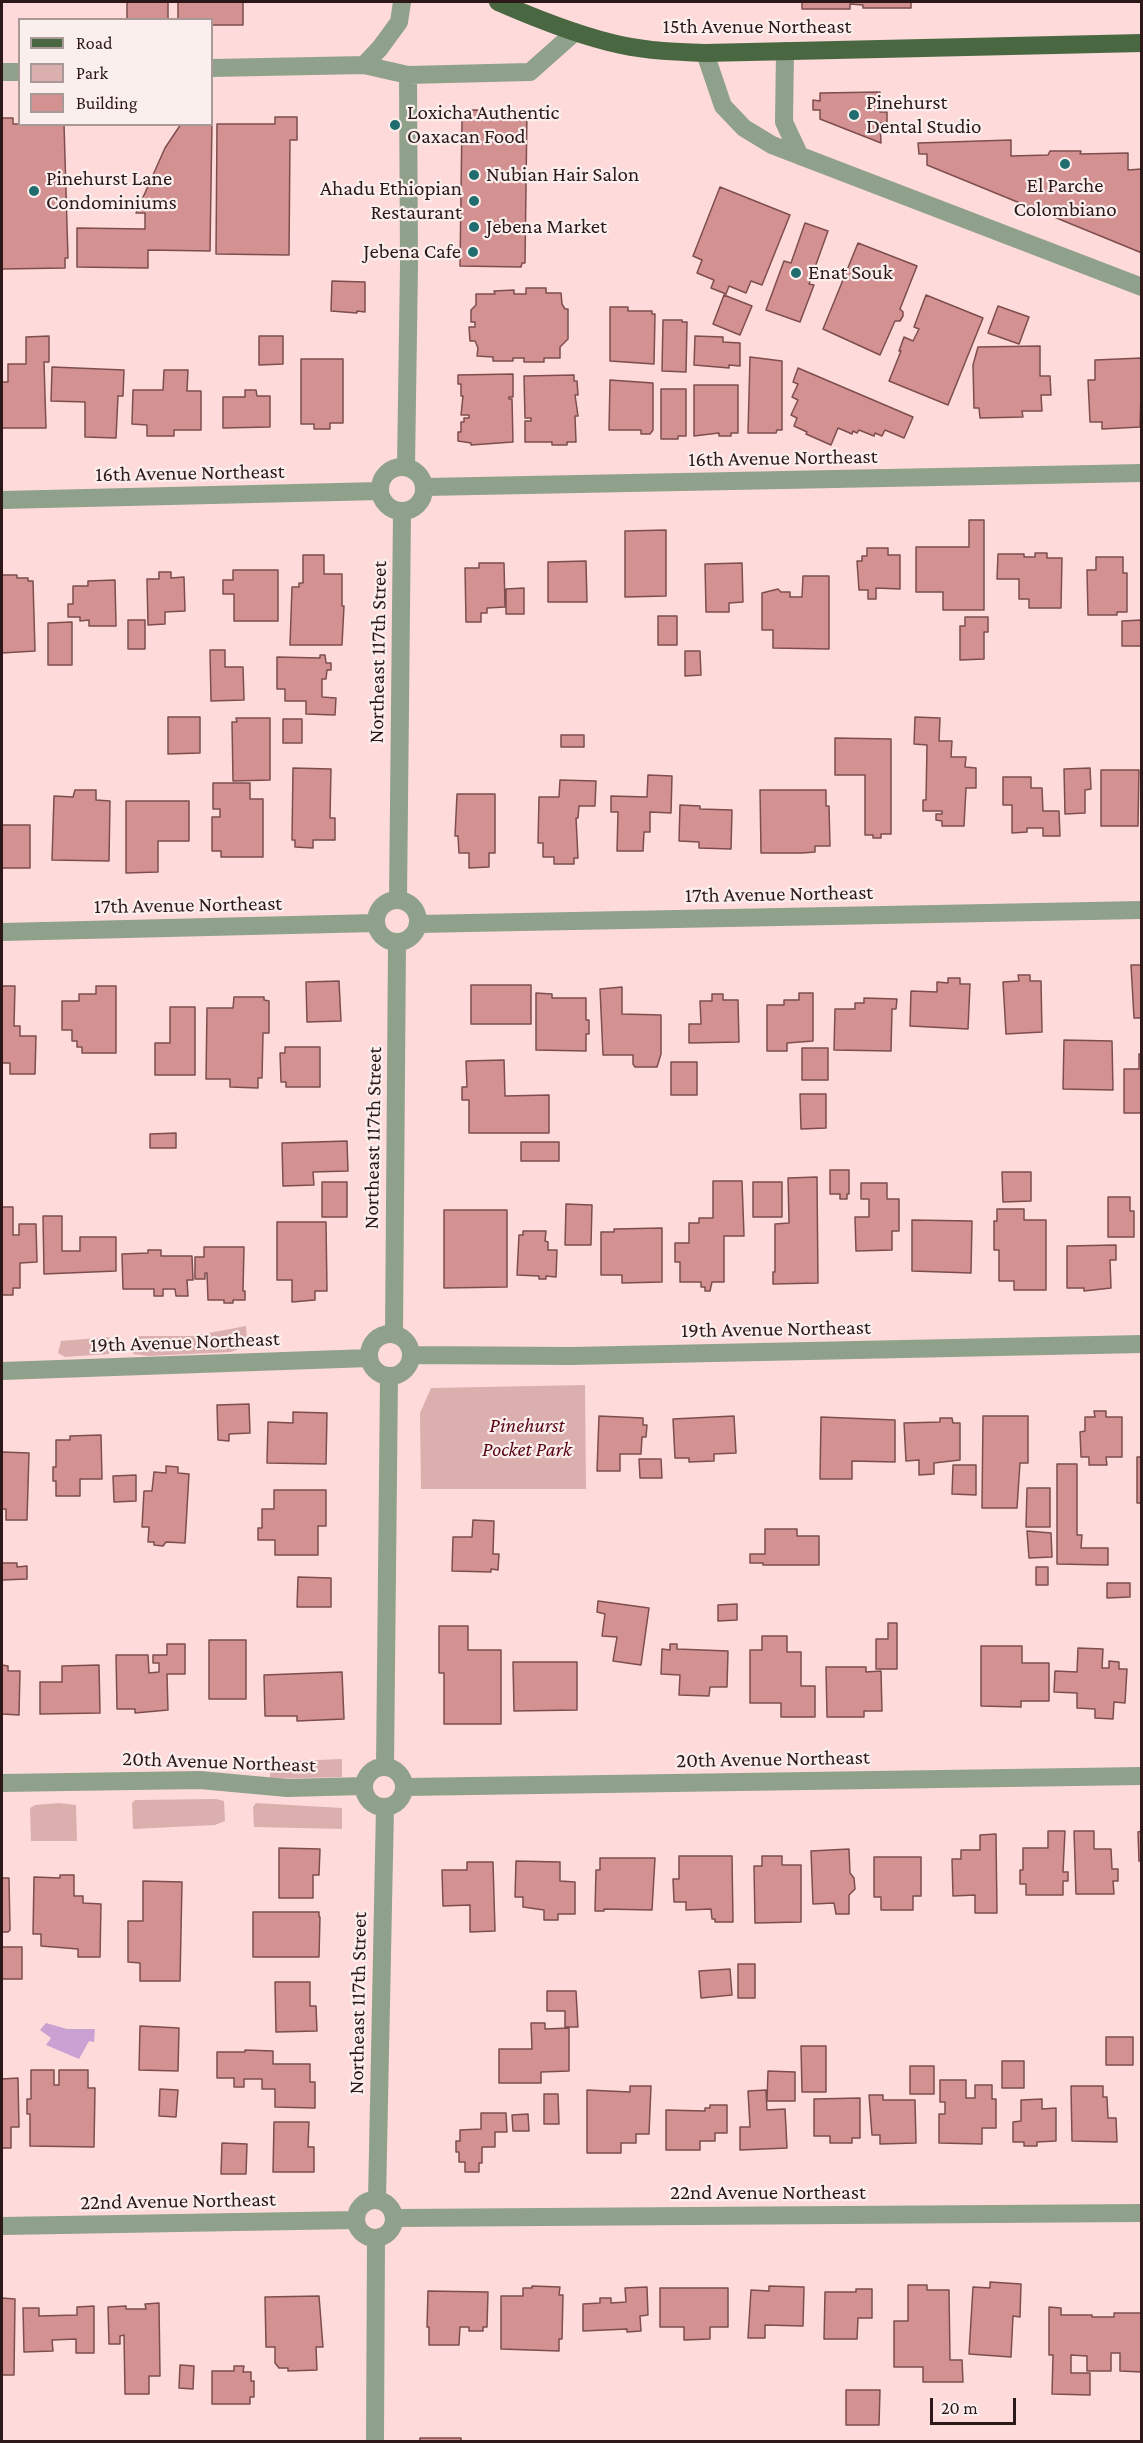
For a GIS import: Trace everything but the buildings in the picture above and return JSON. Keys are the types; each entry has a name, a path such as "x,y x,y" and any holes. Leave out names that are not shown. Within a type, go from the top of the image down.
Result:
{"main road":[{"name":"15th Avenue Northeast","path":"498,2 575,32 621,45 665,52 1142,42"}],"street":[{"path":"364,65 399,22 402,2"},
{"path":"213,68 364,65 408,75 530,72 575,32"},
{"path":"785,51 784,122 800,156"},
{"path":"705,52 723,106 744,128 772,146 1142,287"},
{"path":"2,72 18,72"},
{"path":"406,467 409,264 408,75"},
{"path":"406,467 418,474 425,487 421,501 416,507 402,512 388,507 380,491 386,474 391,470 406,467"},
{"name":"16th Avenue Northeast","path":"425,487 1142,473"},
{"name":"16th Avenue Northeast","path":"2,500 380,491"},
{"name":"Northeast 117th Street","path":"398,900 402,512"},
{"path":"398,900 410,904 415,910 418,924 412,936 397,943 381,936 375,923 378,910 383,905 398,900"},
{"name":"17th Avenue Northeast","path":"418,924 1142,910"},
{"name":"17th Avenue Northeast","path":"2,932 375,923"},
{"name":"Northeast 117th Street","path":"394,1334 397,943"},
{"path":"386,1334 394,1334 406,1340 412,1355 405,1372 389,1377 377,1372 372,1367 369,1358 375,1340 386,1334"},
{"name":"19th Avenue Northeast","path":"412,1355 571,1356 1142,1344"},
{"name":"19th Avenue Northeast","path":"2,1371 369,1358"},
{"path":"386,1766 389,1377"},
{"path":"386,1766 400,1773 405,1787 401,1799 396,1804 385,1807 375,1806 370,1801 364,1786 370,1772 386,1766"},
{"name":"20th Avenue Northeast","path":"405,1787 1142,1776"},
{"name":"20th Avenue Northeast","path":"2,1783 200,1780 287,1788 364,1786"},
{"name":"Northeast 117th Street","path":"377,2200 385,1807"},
{"path":"377,2200 389,2206 394,2218 391,2230 376,2238 367,2237 362,2233 356,2220 358,2210 362,2205 377,2200"},
{"name":"22nd Avenue Northeast","path":"394,2218 1142,2213"},
{"name":"22nd Avenue Northeast","path":"2,2226 356,2220"},
{"path":"375,2442 376,2238"}],"green space":[{"path":"246,1326 247,1340 243,1347 231,1352 148,1356 133,1354 135,1340 138,1336 193,1336"},
{"path":"109,1337 109,1354 65,1357 58,1353 61,1341"},
{"name":"Pinehurst Pocket Park","path":"585,1385 586,1489 421,1489 420,1413 431,1388"},
{"path":"342,1759 342,1777 270,1779 270,1762"},
{"path":"216,1799 224,1801 225,1821 215,1825 133,1829 132,1803 135,1800"},
{"path":"59,1803 76,1805 77,1841 31,1841 30,1808 35,1805"},
{"path":"256,1803 342,1808 342,1829 254,1827 253,1807"}],"shaded area":[{"path":"46,2023 67,2029 95,2029 94,2042 89,2041 79,2059 46,2045 51,2038 40,2030"}],"place":[{"name":"Pinehurst Dental Studio","path":"854,115"},
{"name":"Loxicha Authentic Oaxacan Food","path":"395,125"},
{"name":"El Parche Colombiano","path":"1065,164"},
{"name":"Nubian Hair Salon","path":"474,175"},
{"name":"Pinehurst Lane Condominiums","path":"34,191"},
{"name":"Ahadu Ethiopian Restaurant","path":"474,201"},
{"name":"Jebena Market","path":"474,227"},
{"name":"Jebena Cafe","path":"473,252"},
{"name":"Enat Souk","path":"796,273"}]}
